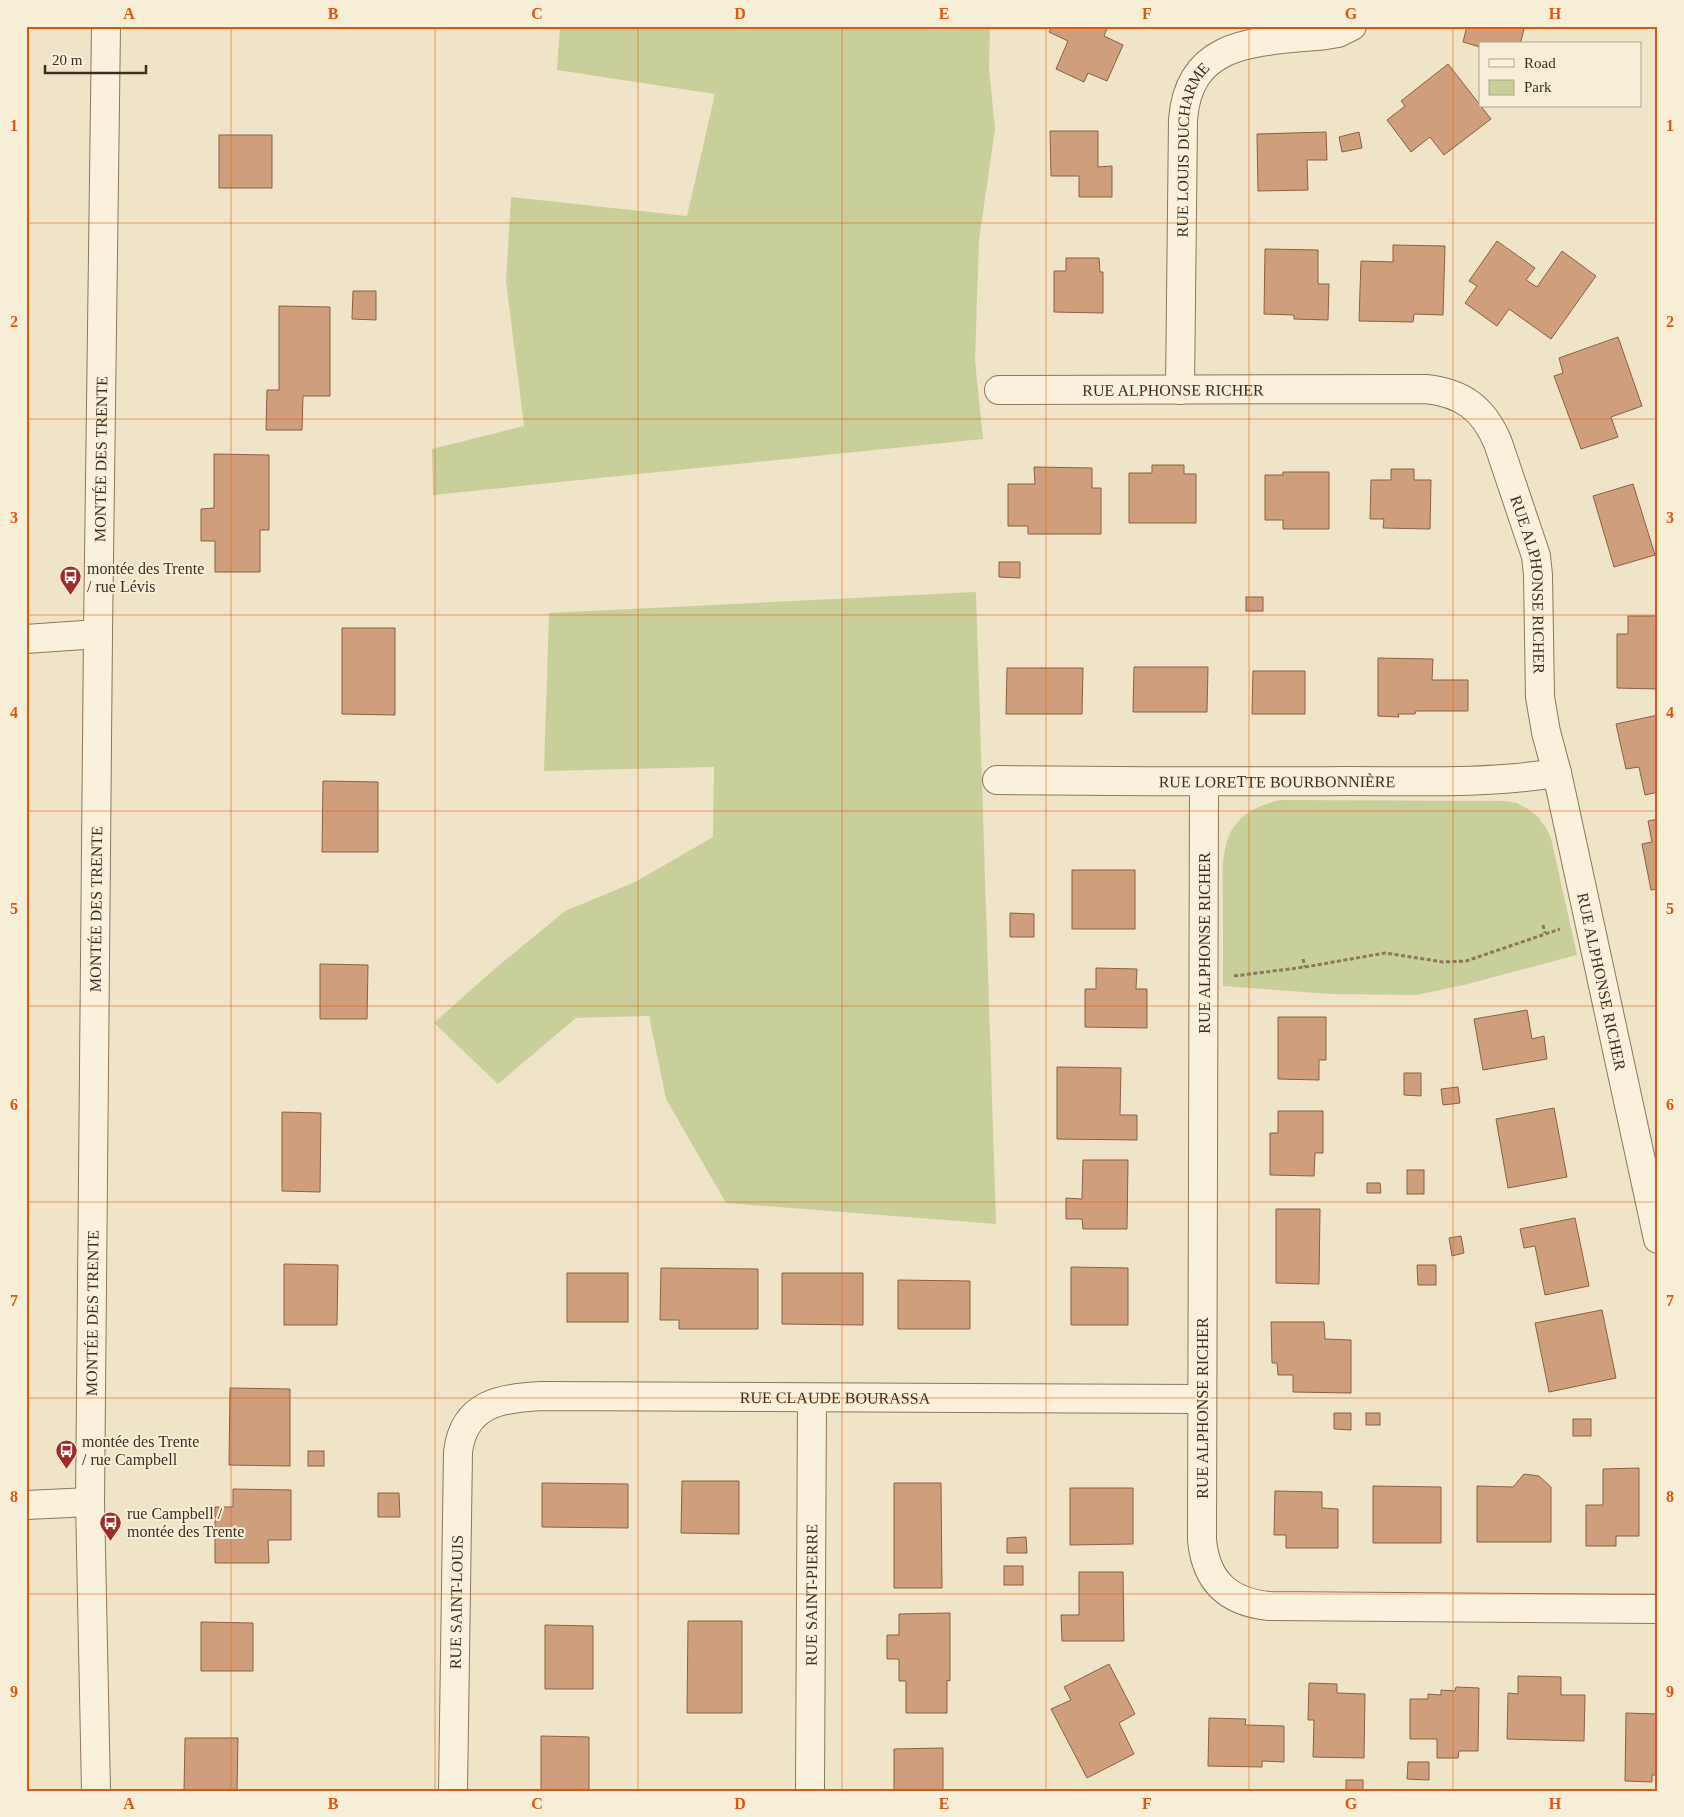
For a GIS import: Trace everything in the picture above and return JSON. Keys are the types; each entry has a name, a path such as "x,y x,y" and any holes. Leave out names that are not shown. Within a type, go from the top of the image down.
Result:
{"street":[{"name":"MONTÉE DES TRENTE","path":"96,1791 90,1502 106,26"},
{"name":"RUE LOUIS DUCHARME","path":"1180,390 1182,120 1192,83 1199,73 1218,56 1241,45 1338,33 1352,26"},
{"name":"RUE ALPHONSE RICHER","path":"999,390 1438,390 1460,397 1478,410 1492,428 1536,556 1540,697 1546,732 1557,773 1658,1239"},
{"path":"26,639 98,634"},
{"name":"RUE LORETTE BOURBONNIÈRE","path":"997,780 1204,782 1468,781 1521,779 1557,773"},
{"name":"RUE ALPHONSE RICHER","path":"1204,782 1202,1399 1203,1552 1206,1563 1217,1582 1229,1593 1244,1601 1268,1606 1658,1609"},
{"name":"RUE CLAUDE BOURASSA","path":"473,1416 480,1409 498,1401 542,1396 1202,1399"},
{"name":"RUE SAINT-PIERRE","path":"810,1791 812,1398"},
{"name":"RUE SAINT-LOUIS","path":"453,1791 458,1452 463,1433 473,1416"},
{"path":"26,1504 90,1502"}],"path":[{"path":"1543,925 1545,933"},
{"path":"1226,977 1252,975 1272,970 1304,967 1385,953 1443,962 1466,962 1568,926"},
{"path":"1303,959 1304,967"}],"green space":[{"path":"560,26 990,26 989,68 995,129 979,240 975,360 983,439 433,495 432,449 524,426 506,281 511,197 687,216 715,94 557,70"},
{"path":"976,592 996,1224 726,1203 666,1099 649,1016 576,1018 498,1084 434,1023 491,972 565,911 635,882 713,837 714,767 544,771 549,613"},
{"path":"1281,800 1504,801 1517,803 1539,818 1551,838 1577,955 1464,985 1416,995 1329,994 1223,986 1223,869 1224,853 1228,838 1235,826 1245,815 1260,806"}],"building":[{"path":"1052,26 1108,26 1104,36 1123,45 1107,81 1088,73 1084,82 1056,69 1068,41 1049,32"},
{"path":"1467,26 1525,26 1521,42 1479,42 1479,47 1463,42"},
{"path":"1448,64 1479,104 1479,108 1482,108 1491,119 1444,155 1430,137 1411,152 1387,120 1405,106 1401,101"},
{"path":"1050,131 1098,131 1098,167 1112,166 1112,197 1079,197 1079,176 1051,176"},
{"path":"1326,132 1327,160 1307,160 1308,190 1258,191 1257,134"},
{"path":"1359,132 1362,148 1342,152 1339,137"},
{"path":"219,135 272,135 272,188 219,188"},
{"path":"1497,241 1535,268 1526,280 1537,287 1562,251 1596,276 1551,339 1509,309 1497,326 1465,303 1477,286 1469,281"},
{"path":"1393,245 1445,246 1443,315 1414,314 1413,322 1359,321 1361,261 1393,262"},
{"path":"1265,249 1318,250 1318,284 1329,284 1328,320 1294,319 1294,315 1264,314"},
{"path":"1066,258 1099,258 1100,272 1103,272 1103,313 1054,312 1054,271 1066,271"},
{"path":"353,291 376,291 376,320 352,319"},
{"path":"279,306 330,307 330,396 303,396 302,430 266,430 267,390 279,390"},
{"path":"1618,337 1642,406 1611,417 1618,437 1581,449 1554,376 1563,373 1559,358"},
{"path":"214,454 269,455 269,530 260,530 260,572 215,572 215,541 201,541 201,509 214,508"},
{"path":"1152,465 1184,465 1184,474 1196,474 1196,523 1129,523 1129,473 1152,473"},
{"path":"1034,467 1092,468 1092,488 1101,488 1101,534 1028,534 1028,526 1008,526 1008,484 1035,484"},
{"path":"1391,469 1414,469 1414,480 1431,480 1430,529 1383,528 1384,519 1370,519 1371,480 1391,480"},
{"path":"1283,472 1329,472 1329,529 1283,529 1283,520 1265,520 1265,475 1283,475"},
{"path":"1633,484 1655,555 1614,567 1593,496"},
{"path":"999,562 1020,562 1020,578 999,577"},
{"path":"1246,597 1263,597 1263,611 1246,611"},
{"path":"1628,616 1658,616 1658,689 1617,688 1617,634 1628,634"},
{"path":"342,628 395,628 395,715 342,714"},
{"path":"1378,658 1433,659 1432,680 1468,680 1468,711 1416,711 1415,714 1398,714 1399,717 1378,716"},
{"path":"1134,667 1208,667 1207,712 1133,712"},
{"path":"1007,668 1083,668 1082,714 1006,714"},
{"path":"1253,671 1305,671 1305,714 1252,714"},
{"path":"1658,715 1658,792 1645,795 1639,767 1626,769 1616,724"},
{"path":"323,781 378,782 378,852 322,852"},
{"path":"1658,819 1658,889 1651,890 1642,844 1652,842 1648,821"},
{"path":"1072,870 1135,870 1135,929 1072,929"},
{"path":"1010,913 1034,914 1034,937 1010,937"},
{"path":"320,964 368,965 367,1019 320,1019"},
{"path":"1096,968 1137,969 1136,989 1147,989 1147,1028 1085,1027 1085,989 1096,989"},
{"path":"1527,1010 1532,1039 1544,1036 1547,1059 1483,1070 1474,1019"},
{"path":"1278,1017 1326,1017 1326,1060 1319,1060 1319,1080 1278,1079"},
{"path":"1057,1067 1121,1068 1120,1115 1137,1115 1137,1140 1057,1139"},
{"path":"1404,1073 1421,1073 1421,1096 1404,1095"},
{"path":"1458,1087 1460,1103 1443,1105 1441,1089"},
{"path":"1554,1108 1567,1177 1508,1188 1496,1119"},
{"path":"1278,1111 1323,1111 1323,1153 1315,1153 1314,1176 1270,1175 1270,1133 1278,1133"},
{"path":"282,1112 321,1113 320,1192 282,1191"},
{"path":"1083,1160 1128,1160 1127,1229 1083,1229 1082,1219 1066,1219 1066,1198 1082,1199"},
{"path":"1407,1170 1424,1170 1424,1194 1407,1194"},
{"path":"1367,1183 1380,1183 1381,1193 1367,1193"},
{"path":"1276,1209 1320,1209 1319,1284 1276,1283"},
{"path":"1575,1218 1589,1286 1545,1295 1535,1246 1524,1248 1520,1229"},
{"path":"1461,1236 1464,1253 1452,1256 1449,1238"},
{"path":"284,1264 338,1265 337,1325 284,1325"},
{"path":"1417,1265 1436,1265 1436,1285 1418,1285"},
{"path":"1071,1267 1128,1268 1128,1325 1071,1325"},
{"path":"661,1268 758,1269 758,1329 679,1329 679,1320 660,1320"},
{"path":"567,1273 628,1273 628,1322 567,1322"},
{"path":"782,1273 863,1273 863,1325 782,1324"},
{"path":"898,1280 970,1281 970,1329 898,1329"},
{"path":"1602,1310 1616,1378 1549,1392 1535,1323"},
{"path":"1271,1322 1324,1322 1325,1339 1351,1340 1351,1393 1293,1392 1293,1375 1278,1375 1277,1363 1272,1363"},
{"path":"230,1388 290,1389 290,1466 229,1465"},
{"path":"1334,1413 1351,1413 1351,1430 1334,1429"},
{"path":"1366,1413 1380,1413 1380,1425 1366,1425"},
{"path":"1573,1419 1591,1419 1591,1436 1573,1436"},
{"path":"308,1451 324,1451 324,1466 308,1466"},
{"path":"1639,1468 1639,1536 1616,1536 1616,1546 1586,1546 1586,1505 1603,1505 1603,1469"},
{"path":"1524,1474 1539,1476 1551,1487 1551,1542 1477,1542 1477,1486 1513,1487"},
{"path":"682,1481 739,1481 739,1534 681,1533"},
{"path":"542,1483 628,1484 628,1528 542,1527"},
{"path":"894,1483 941,1483 942,1588 894,1588"},
{"path":"1373,1486 1441,1487 1441,1543 1373,1543"},
{"path":"1070,1488 1133,1488 1133,1544 1070,1545"},
{"path":"233,1489 291,1490 291,1540 268,1540 269,1563 215,1563 215,1507 233,1507"},
{"path":"1275,1491 1322,1492 1322,1508 1338,1509 1338,1548 1286,1548 1286,1535 1274,1535"},
{"path":"378,1493 399,1493 400,1517 378,1517"},
{"path":"1026,1537 1027,1553 1007,1553 1007,1538"},
{"path":"1004,1566 1023,1566 1023,1585 1004,1585"},
{"path":"1079,1572 1123,1572 1124,1641 1062,1641 1061,1615 1079,1615"},
{"path":"950,1613 950,1681 947,1680 947,1713 906,1713 906,1681 899,1681 899,1659 887,1659 887,1635 899,1635 899,1614"},
{"path":"688,1621 742,1621 742,1713 687,1713"},
{"path":"201,1622 253,1623 253,1671 201,1671"},
{"path":"545,1625 593,1626 593,1689 545,1689"},
{"path":"1109,1664 1135,1714 1119,1723 1134,1754 1087,1778 1051,1709 1071,1700 1064,1687"},
{"path":"1518,1676 1561,1677 1561,1695 1585,1695 1584,1741 1507,1739 1508,1693 1518,1694"},
{"path":"1309,1683 1337,1684 1337,1693 1365,1694 1364,1758 1313,1757 1314,1720 1308,1720"},
{"path":"1456,1687 1479,1688 1478,1751 1459,1751 1458,1758 1437,1758 1437,1739 1410,1739 1410,1699 1428,1699 1428,1694 1441,1695 1441,1690 1455,1691"},
{"path":"1626,1713 1658,1714 1658,1775 1652,1775 1652,1782 1625,1781"},
{"path":"1209,1718 1246,1719 1245,1725 1284,1726 1284,1762 1262,1761 1262,1767 1208,1766"},
{"path":"541,1736 589,1737 589,1791 541,1791"},
{"path":"185,1738 238,1738 237,1791 184,1791"},
{"path":"943,1748 943,1791 894,1791 894,1749"},
{"path":"1408,1762 1429,1762 1429,1780 1407,1779"},
{"path":"1346,1780 1363,1780 1363,1791 1346,1791"}],"place":[{"name":"montée des Trente / rue Lévis","path":"71,596"},
{"name":"montée des Trente / rue Campbell","path":"66,1469"},
{"name":"rue Campbell / montée des Trente","path":"111,1541"}]}
